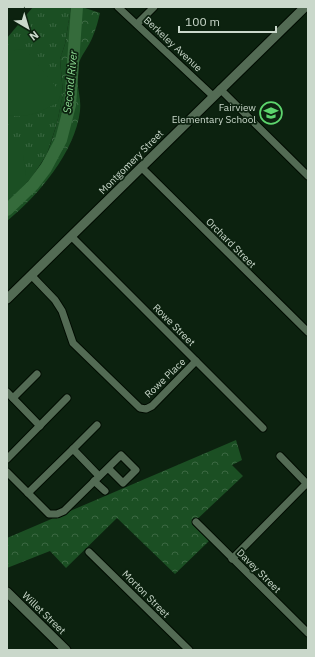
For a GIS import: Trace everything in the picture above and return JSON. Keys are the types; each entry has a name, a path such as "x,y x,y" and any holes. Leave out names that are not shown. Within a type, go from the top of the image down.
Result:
{"street":[{"name":"Berkeley Avenue","path":"118,7 217,92 308,176"},
{"path":"137,24 154,7"},
{"name":"Montgomery Street","path":"7,299 305,7"},
{"name":"Orchard Street","path":"141,167 308,332"},
{"name":"Rowe Street","path":"71,236 263,428"},
{"name":"Rowe Place","path":"31,275 55,300 62,311 73,343 140,408 146,409 152,406 196,361"},
{"path":"13,398 37,374"},
{"path":"7,392 40,426"},
{"path":"7,459 67,398"},
{"path":"28,493 97,424"},
{"path":"72,449 97,478 105,491"},
{"path":"232,559 307,484 280,456"},
{"path":"7,472 49,514 57,514 64,511 108,468"},
{"name":"Davey Street","path":"196,522 308,633"},
{"name":"Morton Street","path":"89,552 189,650"},
{"name":"Willet Street","path":"7,592 66,650"}],"green space":[{"path":"33,7 71,7 65,44 60,59 63,94 57,123 47,154 32,177 7,204 7,38"},
{"path":"71,7 82,7 100,13 93,36 78,66 77,77 80,111 77,126 71,142 53,172 31,199 7,221 7,204 32,177 47,155 57,123 63,94 60,59 65,44"},
{"path":"25,49 61,93 58,102 40,112 21,116 7,115 7,59 15,50"},
{"path":"7,140 23,155 26,175 7,195"},
{"path":"236,440 242,460 232,465 243,476 192,524 209,541 175,574 117,518 66,568 50,551 7,568 7,538"}],"waterway":[{"name":"Second River","path":"7,210 33,185 46,168 61,140 70,105 77,7"}],"place":[{"name":"Fairview Elementary School","path":"271,113"}]}
